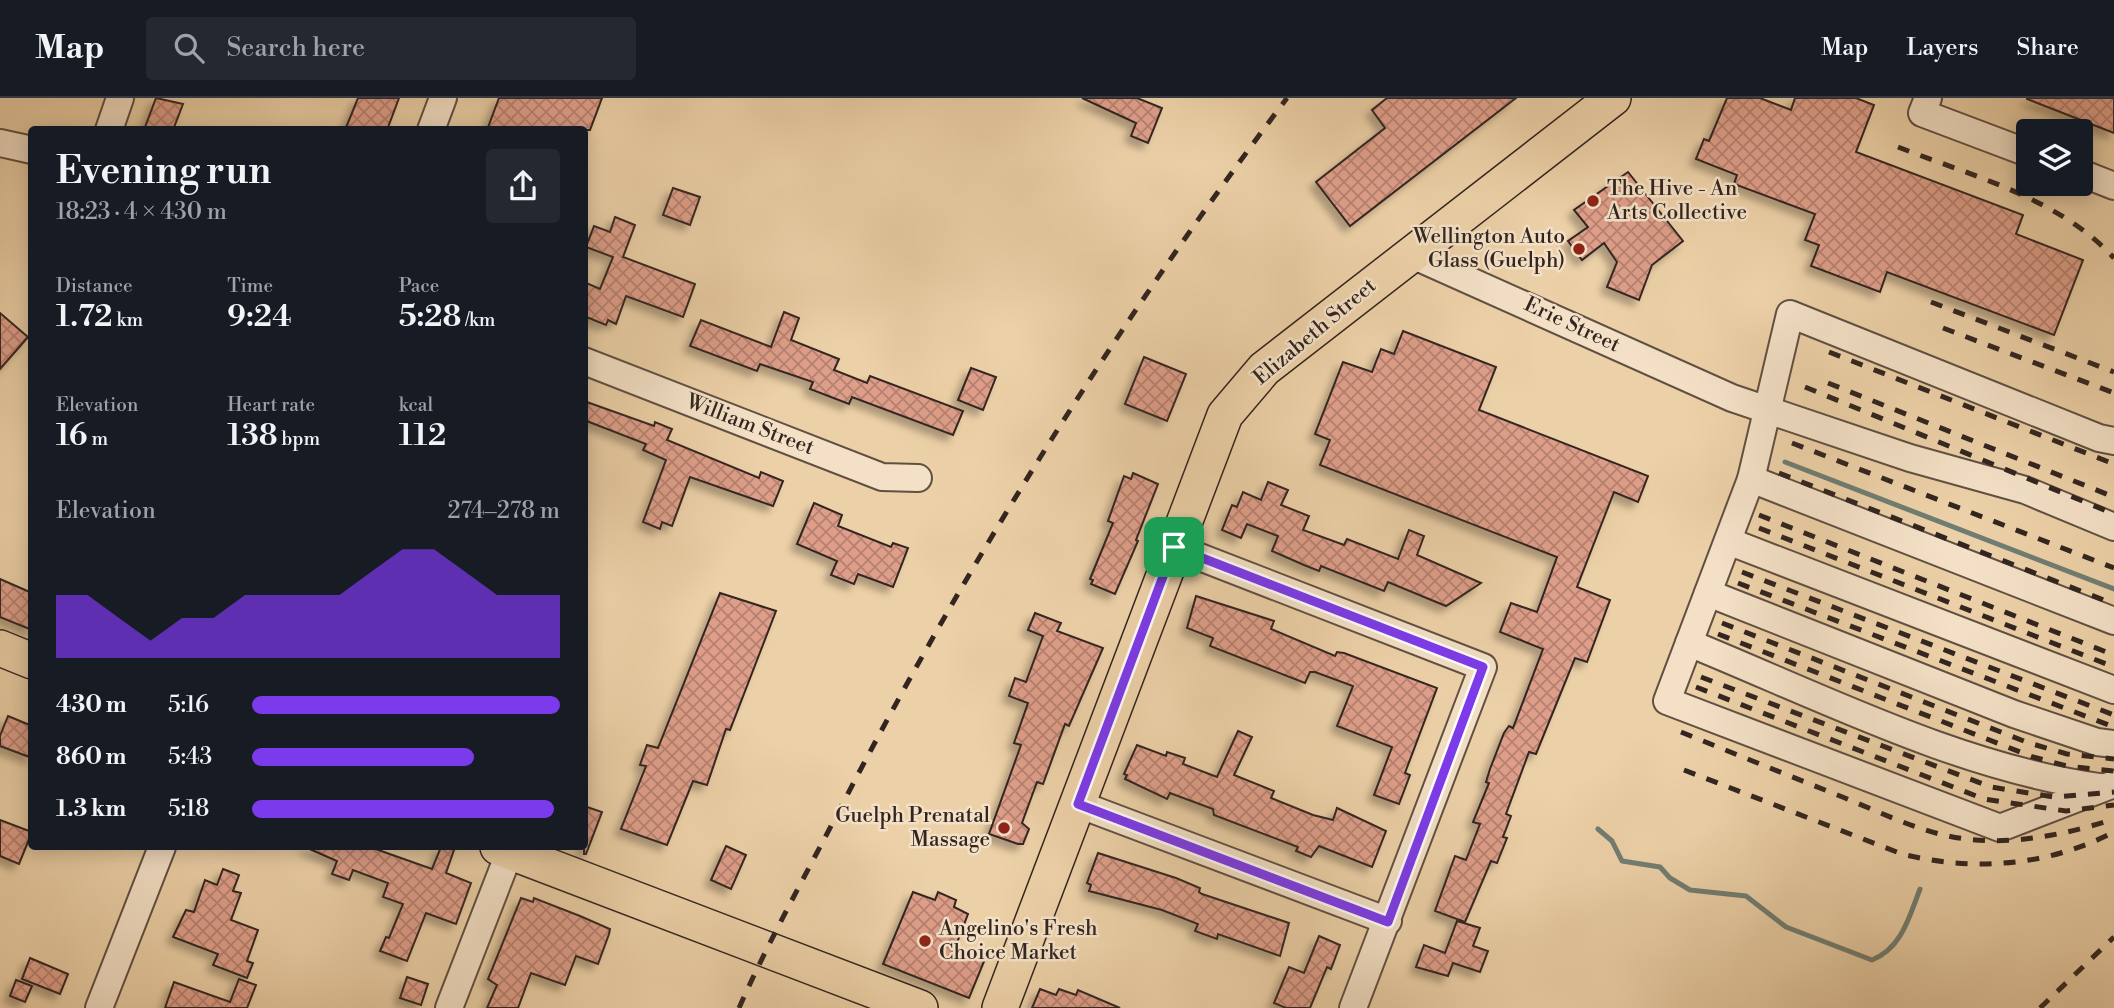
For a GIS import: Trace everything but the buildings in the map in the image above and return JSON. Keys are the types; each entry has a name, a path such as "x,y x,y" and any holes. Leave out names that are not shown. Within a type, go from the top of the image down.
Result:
{"main road":[{"name":"Elizabeth Street","path":"1000,1008 1225,415 1264,369 1614,98"},
{"path":"0,648 28,659"},
{"path":"507,850 920,1008"}],"street":[{"path":"110,126 120,98"},
{"path":"432,126 443,98"},
{"path":"1928,98 1922,113 2016,148"},
{"path":"0,143 28,149"},
{"path":"2093,178 2114,186"},
{"name":"Erie Street","path":"1410,254 1732,398 1910,458 2025,490 2114,527"},
{"path":"2110,786 2000,828 1667,701 1751,479 1790,314 2086,433 2114,441"},
{"name":"William Street","path":"588,362 883,477 918,478"},
{"path":"1751,479 2114,621"},
{"path":"1728,541 2114,690"},
{"path":"1174,547 1483,667 1353,1008"},
{"path":"1708,593 2014,714 2097,742 2114,744"},
{"path":"1689,643 1952,751 2059,782 2110,786"},
{"path":"1078,804 1388,922"},
{"path":"99,1008 161,850"},
{"path":"449,1008 504,850"}],"waterway":[{"path":"1785,462 2114,589"},
{"path":"1598,829 1612,841 1622,861 1660,867 1670,878 1690,890 1746,896 1786,927 1872,960 1891,948 1897,940 1908,921 1920,889"}],"railway":[{"path":"739,1008 776,930 892,711 996,530 1050,441 1165,267 1287,98"},
{"path":"1898,147 1984,179 2041,204 2092,237 2114,258"},
{"path":"1931,302 2114,372"},
{"path":"1943,328 2114,393"},
{"path":"1829,352 2114,464"},
{"path":"1828,383 2114,497"},
{"path":"1805,387 2114,514"},
{"path":"1792,443 2114,568"},
{"path":"1779,473 2114,604"},
{"path":"1759,515 2114,655"},
{"path":"1759,528 2114,667"},
{"path":"1742,572 2114,715"},
{"path":"1738,583 2114,727"},
{"path":"1722,623 2029,743 2067,754 2114,759"},
{"path":"1718,634 2033,757 2067,766 2114,771"},
{"path":"1701,677 1991,787 2054,797 2114,792"},
{"path":"1696,687 1984,799 2066,811 2114,805"},
{"path":"1681,732 1904,823 1935,833 1966,839 2003,841 2060,834 2114,819"},
{"path":"1684,770 1902,854 1929,860 1983,864 2037,859 2089,843 2114,832"},
{"path":"2040,1008 2114,937"}],"place":[{"name":"The Hive - An Arts Collective","path":"1593,201"},
{"name":"Wellington Auto Glass (Guelph)","path":"1579,249"},
{"name":"Guelph Prenatal Massage","path":"1004,828"},
{"name":"Angelino's Fresh Choice Market","path":"925,941"}],"route":[{"path":"1174,547 1483,667 1388,922 1078,804 1174,547"}]}
